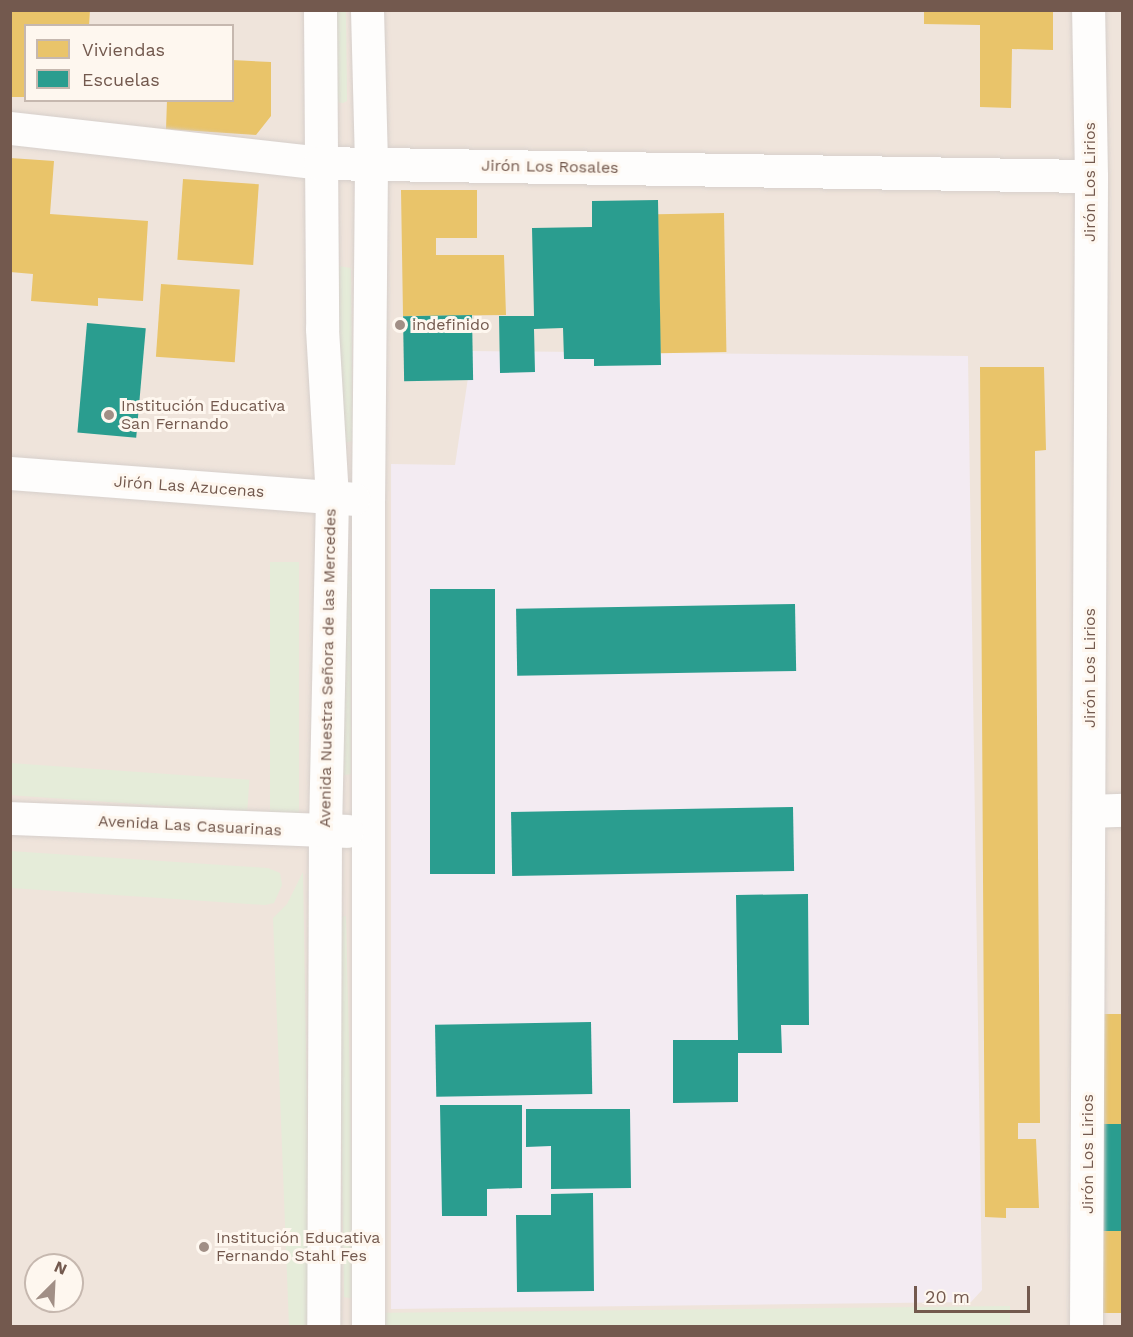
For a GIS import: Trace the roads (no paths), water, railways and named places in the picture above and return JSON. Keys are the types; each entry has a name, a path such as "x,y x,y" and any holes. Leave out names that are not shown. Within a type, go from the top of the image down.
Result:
{"street":[{"name":"Avenida Nuestra Señora de las Mercedes","path":"320,10 322,329 332,497 325,832 323,1326"},
{"path":"368,10 371,164 368,500 368,1326"},
{"name":"Jirón Los Lirios","path":"1086,1326 1091,176 1088,10"},
{"name":"Jirón Los Rosales","path":"10,128 320,163 1091,176"},
{"name":"Jirón Las Azucenas","path":"10,473 368,500"},
{"path":"1090,811 1122,810"},
{"name":"Avenida Las Casuarinas","path":"10,818 325,832 369,831"}],"place":[{"name":"indefinido","path":"400,325"},
{"name":"Institución Educativa San Fernando","path":"109,415"},
{"name":"Institución Educativa Fernando Stahl Fes","path":"204,1247"}]}
